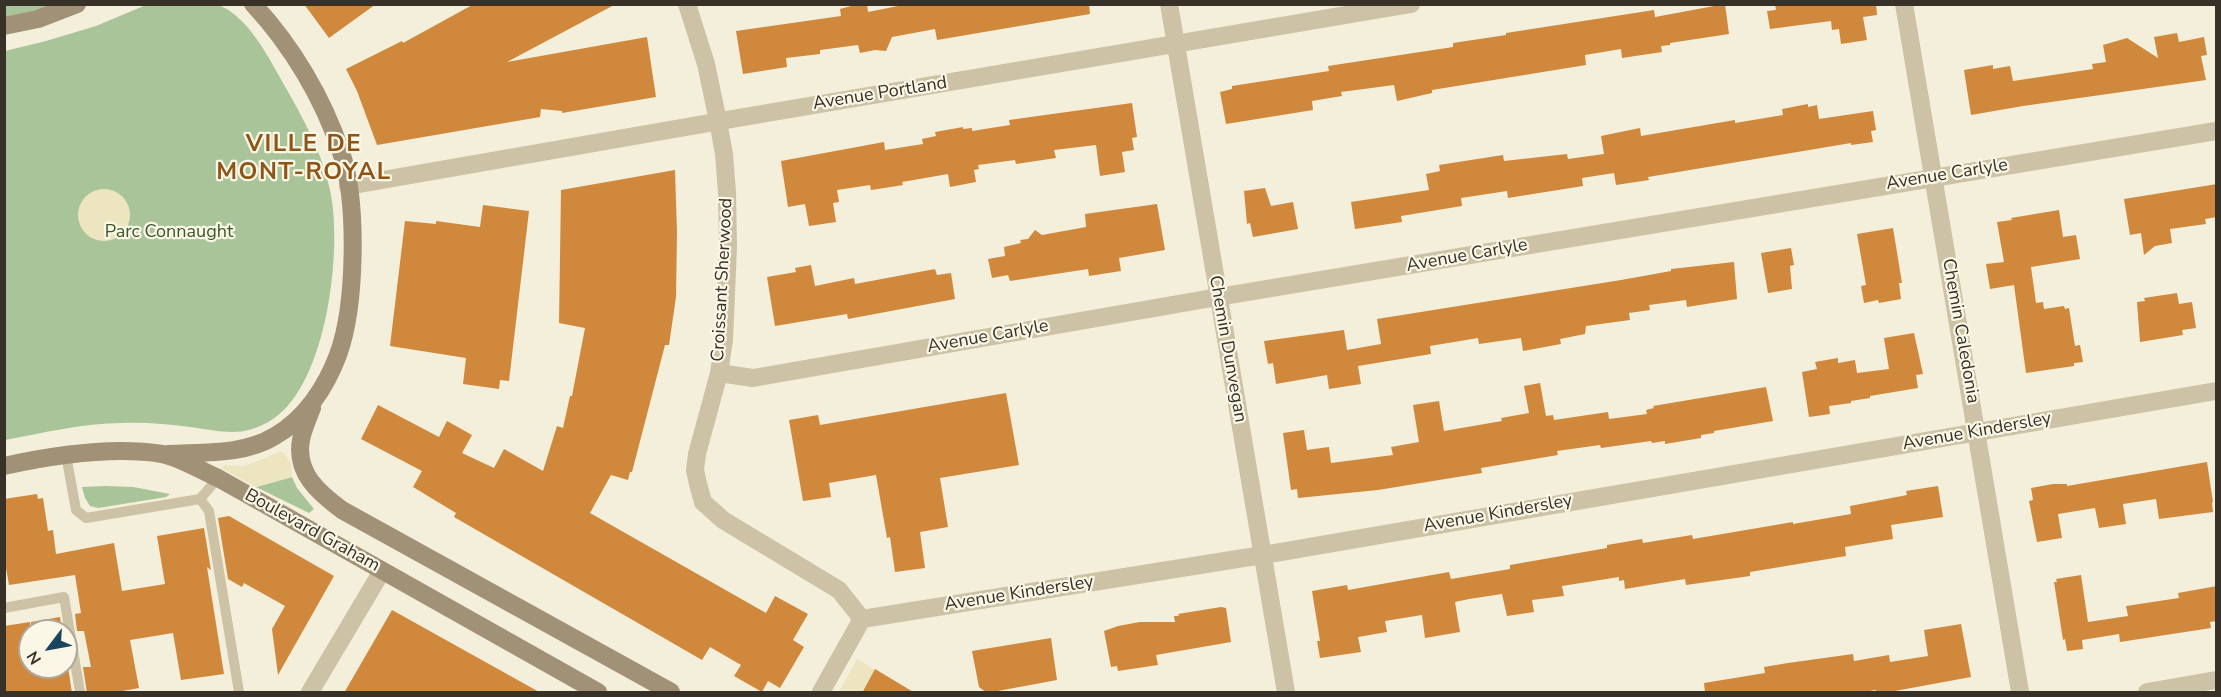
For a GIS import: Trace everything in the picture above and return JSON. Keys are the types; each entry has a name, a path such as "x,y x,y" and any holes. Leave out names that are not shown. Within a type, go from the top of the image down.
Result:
{"street":[{"path":"4,26 38,20 77,4"},
{"path":"164,454 240,450 274,437 290,426 315,401 337,356 345,330 351,277 352,227 342,155 331,123 309,81 265,17 253,4"},
{"name":"Croissant Sherwood","path":"687,4 706,64 724,154 727,192 728,247 724,340 719,373 697,454 695,470 703,502 723,520 744,534 839,590 862,619"},
{"name":"Chemin Dunvegan","path":"1169,4 1286,693"},
{"name":"Avenue Portland","path":"348,186 1411,4"},
{"name":"Chemin Caledonia","path":"1904,4 1978,432 2020,693"},
{"name":"Avenue Carlyle","path":"719,373 753,378 1218,297 2217,131"},
{"name":"Avenue Kindersley","path":"862,619 1262,555 2217,391"},
{"name":"Boulevard Graham","path":"315,401 300,442 303,469 312,485 325,497 342,510 671,693"},
{"name":"Boulevard Graham","path":"4,466 66,455 117,452 164,454 218,478 598,693"},
{"path":"310,693 382,570"},
{"path":"821,693 862,619"},
{"path":"2147,693 2217,680"}],"lane":[{"path":"66,455 76,510 86,518 200,499 218,478"},
{"path":"200,499 209,511 239,693"},
{"path":"4,608 64,597 80,693"}],"green space":[{"name":"Parc Connaught","path":"216,4 245,24 266,54 308,130 321,159 330,190 334,246 332,279 327,313 307,377 291,402 273,419 242,431 222,432 182,426 107,423 5,440 5,51 96,26 146,5"},
{"path":"5,5 77,5 5,26"},
{"path":"292,477 297,488 314,509 309,513 256,487"},
{"path":"82,487 133,487 170,494 166,497 98,508 90,506"}],"shaded area":[{"path":"99,189 109,189 123,196 130,215 123,234 109,241 99,241 89,237 82,230 78,220 78,210 82,200 89,193"},
{"path":"283,452 291,463 292,477 256,487 221,468 225,465 244,466"},
{"path":"857,659 875,670 862,692 839,692"}],"building":[{"path":"304,4 376,4 329,38"},
{"path":"474,4 616,4 507,62 647,37 656,97 562,113 562,111 541,109 540,117 377,145 357,91 346,69 402,41 403,43"},
{"path":"867,4 868,12 908,4 1089,4 1090,14 937,40 935,29 892,37 886,51 875,50 860,53 858,45 820,50 820,54 786,58 787,67 743,74 736,31 841,16 840,9"},
{"path":"1725,4 1729,34 1670,43 1670,45 1661,46 1662,52 1622,58 1621,49 1585,55 1586,65 1432,90 1432,93 1397,101 1394,85 1341,92 1342,96 1312,101 1313,110 1226,124 1220,92 1232,89 1232,86 1329,71 1328,66 1453,47 1453,43 1506,35 1506,33 1654,10 1655,17"},
{"path":"1775,4 1876,4 1877,15 1863,17 1867,40 1841,44 1839,29 1832,30 1831,21 1770,29 1767,11 1776,10"},
{"path":"2177,33 2179,42 2204,37 2207,55 2201,56 2206,80 1971,115 1964,70 1993,65 1993,69 2010,66 2013,81 2093,69 2092,64 2106,62 2103,45 2127,38 2158,58 2154,37"},
{"path":"1132,103 1137,137 1132,138 1134,150 1122,152 1125,172 1100,176 1096,145 1054,150 1056,158 1016,164 1015,160 978,165 979,169 974,170 976,182 950,187 948,174 902,182 903,185 878,189 871,190 870,185 837,190 839,202 833,203 836,222 809,226 805,204 788,207 781,161 884,142 885,150 923,144 922,139 936,136 935,132 963,127 963,129 972,128 972,131 1010,125 1009,120"},
{"path":"1808,104 1808,107 1817,105 1819,119 1873,111 1876,130 1871,131 1873,142 1851,145 1851,143 1648,177 1649,180 1616,185 1614,173 1582,178 1583,186 1508,198 1507,191 1461,198 1462,206 1401,216 1402,222 1355,229 1351,202 1429,190 1426,174 1440,171 1439,165 1503,155 1504,161 1567,154 1568,159 1604,154 1601,136 1640,128 1641,136 1735,120 1735,123 1783,115 1782,109"},
{"path":"675,170 676,297 669,345 665,345 632,472 628,480 611,475 590,513 766,613 775,596 808,614 793,640 804,647 780,688 768,681 762,692 734,676 741,665 710,647 702,660 454,517 456,513 413,487 422,471 361,439 378,405 439,437 447,421 472,435 462,453 494,468 504,449 543,471 557,426 563,428 570,396 572,396 585,328 559,323 561,190"},
{"path":"2217,184 2217,217 2205,219 2206,224 2170,229 2172,243 2155,246 2144,255 2141,233 2130,235 2124,199"},
{"path":"1265,188 1271,206 1293,202 1298,229 1253,237 1250,223 1247,224 1244,191"},
{"path":"1157,204 1165,250 1119,258 1121,271 1089,276 1088,269 1010,281 1008,275 992,278 988,259 1005,256 1004,247 1021,243 1020,240 1028,239 1035,230 1042,235 1086,227 1085,214"},
{"path":"483,205 529,211 509,381 500,380 499,389 463,384 466,358 390,346 405,221 436,224 436,221 480,227"},
{"path":"2059,210 2063,237 2076,235 2080,259 2031,267 2036,303 2043,302 2044,309 2064,306 2065,309 2069,308 2075,346 2080,345 2083,362 2074,363 2074,366 2026,373 2014,285 1990,289 1986,264 2004,262 1997,222"},
{"path":"1893,228 1902,283 1899,283 1901,299 1864,303 1861,286 1866,285 1857,234"},
{"path":"1791,248 1794,265 1790,266 1792,289 1768,293 1761,253"},
{"path":"1734,262 1737,299 1687,307 1686,300 1649,305 1650,310 1629,313 1630,320 1586,326 1585,334 1560,339 1561,344 1523,351 1521,338 1479,344 1478,338 1430,346 1431,354 1358,366 1361,384 1329,389 1327,375 1276,384 1273,363 1268,364 1264,341 1344,330 1347,350 1381,344 1377,319 1621,280 1671,271 1671,269"},
{"path":"811,265 815,286 854,278 855,284 935,269 937,275 951,273 955,299 848,319 847,314 775,326 767,277 796,272 795,268"},
{"path":"2177,293 2179,304 2192,302 2196,328 2182,330 2183,335 2140,342 2137,302 2145,301 2144,298"},
{"path":"1914,333 1923,374 1916,375 1918,388 1829,406 1830,414 1809,417 1802,372 1817,369 1815,362 1838,358 1838,363 1855,360 1857,373 1889,369 1884,338"},
{"path":"1540,383 1546,416 1553,415 1554,420 1608,412 1609,419 1647,414 1646,410 1654,408 1653,406 1766,387 1773,421 1714,431 1714,433 1701,435 1701,438 1665,444 1665,441 1652,443 1651,441 1557,451 1558,455 1481,468 1482,473 1378,490 1298,498 1297,489 1291,490 1283,433 1304,430 1307,450 1329,447 1331,463 1393,455 1391,447 1419,442 1413,405 1439,401 1444,431 1502,421 1501,418 1529,413 1524,386"},
{"path":"1006,393 1019,465 940,478 948,527 920,532 925,568 895,572 890,537 887,538 876,475 829,483 831,497 803,501 789,420 818,415 820,425"},
{"path":"2207,462 2213,512 2159,519 2156,499 2123,504 2126,524 2099,528 2095,508 2058,514 2062,538 2037,542 2029,501 2033,500 2031,488 2053,484 2067,484 2067,486"},
{"path":"1938,486 1943,517 1891,525 1893,539 1845,547 1846,556 1750,572 1750,576 1686,585 1685,579 1625,589 1624,580 1619,581 1619,577 1562,586 1564,596 1532,600 1534,612 1507,616 1502,594 1469,599 1455,602 1460,632 1425,638 1422,615 1385,621 1387,632 1358,637 1361,652 1320,658 1317,641 1320,641 1312,591 1347,585 1348,590 1449,572 1451,579 1510,569 1510,565 1607,548 1607,545 1642,539 1643,543 1692,535 1693,539 1793,522 1793,524 1851,514 1850,506 1907,495 1906,491"},
{"path":"37,494 38,499 43,498 48,531 53,530 56,554 114,543 122,591 165,584 157,536 204,528 211,570 207,567 224,674 181,680 173,633 130,640 139,688 112,693 87,693 83,667 91,667 84,631 78,631 78,619 76,619 75,614 81,613 75,575 9,585 4,557 4,499"},
{"path":"229,516 334,576 278,675 272,629 285,606 244,583 242,587 228,579 218,518"},
{"path":"2081,575 2088,622 2128,616 2126,606 2179,598 2178,593 2217,586 2217,621 2210,622 2211,628 2120,642 2119,634 2082,640 2083,649 2067,651 2065,639 2063,640 2054,582 2057,582 2056,579"},
{"path":"1226,608 1231,642 1156,655 1158,665 1118,671 1117,666 1111,667 1104,631 1140,622 1175,622 1174,616 1179,616 1178,614"},
{"path":"392,610 541,693 344,693"},
{"path":"18,624 18,679 70,679 72,693 4,693 4,626"},
{"path":"1961,624 1971,677 1884,693 1876,693 1876,690 1857,693 1705,693 1704,683 1765,673 1764,667 1788,663 1853,654 1854,661 1889,655 1890,662 1928,656 1924,630"},
{"path":"1051,638 1057,680 987,693 979,687 972,651"},
{"path":"875,669 915,693 862,693"}],"district":[{"name":"VILLE DE MONT-ROYAL","path":"304,159"}]}
